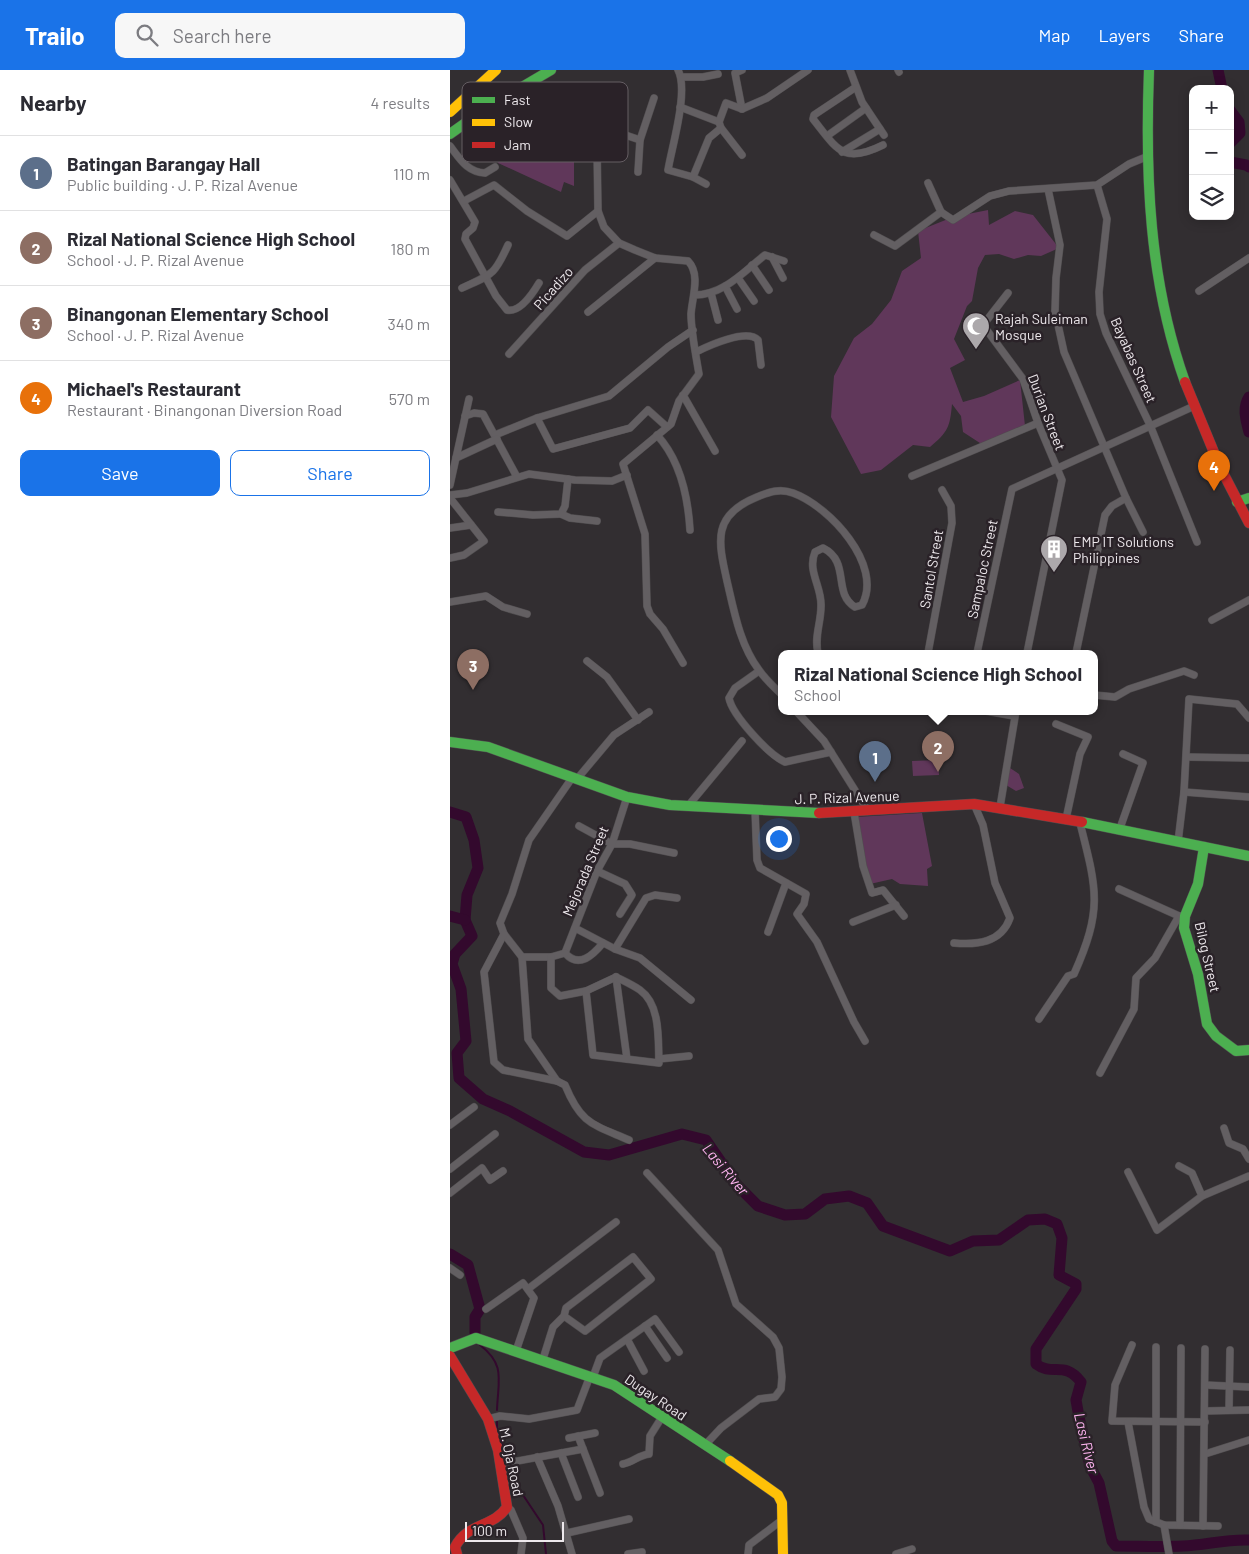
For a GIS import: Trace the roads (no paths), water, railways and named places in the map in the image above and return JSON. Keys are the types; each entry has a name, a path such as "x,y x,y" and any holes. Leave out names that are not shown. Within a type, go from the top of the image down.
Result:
{"main road":[{"path":"483,82 496,70"},
{"path":"532,82 551,70"},
{"path":"1149,70 1146,157 1149,218 1169,340 1192,407 1237,502 1249,523"},
{"path":"450,112 462,101"},
{"path":"450,134 462,125"},
{"path":"1237,502 1249,498"},
{"name":"J. P. Rizal Avenue","path":"450,742 488,747 626,797 688,806 828,813 974,804 1066,819 1249,856"},
{"name":"Bilog Street","path":"1204,847 1198,884 1182,916 1184,928 1198,974 1208,1024 1216,1036 1236,1051 1249,1050"},
{"name":"Dugay Road","path":"450,1348 475,1338 543,1359 614,1385 706,1444 778,1495 782,1503 783,1554"},
{"name":"M. Oja Road","path":"450,1356 488,1419 501,1464 507,1507 502,1515 464,1531 455,1546 457,1554"}],"street":[{"path":"678,70 682,77 680,107 668,170 693,177 706,184"},
{"path":"742,70 735,73 742,109"},
{"path":"693,177 709,138 720,125 726,103 742,109 766,98 808,70"},
{"path":"842,152 882,132 866,108 850,70"},
{"path":"682,77 703,77 718,74"},
{"path":"856,86 813,117 826,136 842,152 854,155 868,153 883,146"},
{"path":"638,172 640,140 654,98"},
{"path":"680,107 720,125 742,155"},
{"path":"826,136 866,108"},
{"path":"628,136 640,140"},
{"path":"450,146 462,160"},
{"path":"928,183 941,212 953,220 990,196 1009,191 1097,185 1128,164 1146,157"},
{"path":"464,162 471,170 485,173 495,167"},
{"path":"597,162 598,212 604,227 619,243 655,258 688,261 692,264 694,295 691,315 699,374 683,395 671,424 624,464 645,534 647,606 650,614 663,629 682,663"},
{"path":"450,180 464,201 475,225 466,234 465,239 487,276 496,296 509,312 527,301 539,283"},
{"path":"464,201 494,185 527,211 567,236 598,212"},
{"name":"Bayabas Street","path":"1097,185 1107,219 1099,292 1100,314 1106,333 1150,425 1197,542"},
{"path":"1048,189 1060,245 1056,303 1060,334 1068,366 1143,532"},
{"path":"874,235 895,246 941,212"},
{"name":"Picadizo","path":"509,354 585,270 619,243"},
{"path":"462,288 498,269 508,245"},
{"path":"694,295 711,293 725,286 765,256 784,261"},
{"path":"588,312 655,258"},
{"path":"772,258 783,278"},
{"path":"1199,291 1249,258"},
{"path":"752,265 769,290"},
{"path":"738,278 754,301"},
{"path":"725,286 737,309"},
{"path":"711,293 718,320"},
{"name":"Durian Street","path":"1008,293 983,325 1023,379 1056,470 1062,480 1028,650"},
{"path":"456,458 538,418 609,396 668,347 693,330"},
{"path":"696,352 719,340 752,336 758,340 761,365"},
{"path":"683,395 715,451"},
{"path":"450,485 469,398"},
{"path":"1056,470 1103,446 1192,407"},
{"path":"538,418 553,449 630,428 648,410 667,427"},
{"path":"465,416 474,413 483,414 517,477"},
{"path":"912,476 1038,423"},
{"path":"657,436 666,446 684,483 690,530"},
{"name":"Sampaloc Street","path":"978,650 1012,489 1056,470"},
{"path":"450,558 464,555 484,541 450,496 467,493 528,474 568,479 612,481 627,475"},
{"path":"561,514 566,506 568,479"},
{"path":"778,691 759,671 750,656 735,616 719,545 723,527 735,509 768,492 777,490 793,493 809,501 847,534 858,551 866,574 868,589 866,598 862,605 855,607 848,603 844,596 837,559 831,552 823,548 815,552 812,568 822,605 816,643 817,650"},
{"name":"Santol Street","path":"929,650 952,523 950,506 942,490"},
{"path":"1077,650 1105,515 1112,506 1126,498"},
{"path":"498,512 533,515 561,514 570,518 597,521"},
{"path":"450,528 472,525"},
{"path":"450,602 486,596 503,607 527,614"},
{"path":"1212,620 1249,600"},
{"path":"587,661 606,677 638,720"},
{"path":"759,671 735,688 729,698 751,732 785,762 831,752"},
{"path":"1098,695 1115,697 1129,689 1184,671 1194,675"},
{"path":"1178,842 1184,792 1189,699 1237,704 1249,718"},
{"path":"557,1081 528,1039 522,957 504,934 500,923 512,894 528,840 575,778 614,735 649,712"},
{"path":"800,715 824,741 868,811"},
{"path":"1000,807 1015,715"},
{"path":"1056,724 1088,737 1080,754 1066,819"},
{"path":"688,806 742,741"},
{"path":"1119,831 1143,763 1123,754"},
{"path":"1186,757 1249,758"},
{"path":"1184,792 1249,797"},
{"name":"Mejorada Street","path":"565,953 597,871 612,844 626,797"},
{"path":"954,944 984,943 1003,932 1010,918 995,883 983,825 974,804"},
{"path":"755,810 760,868 806,894 804,904 797,914 817,942 854,1022 865,1041"},
{"path":"854,812 863,866 872,893 883,890 904,916"},
{"path":"1039,1019 1068,976 1074,974 1090,936 1094,918 1096,900 1080,823"},
{"path":"579,826 612,844 630,844 674,853"},
{"path":"597,871 625,884 632,895 620,914"},
{"path":"768,932 786,883"},
{"path":"1100,1072 1134,1009 1136,978 1155,958 1182,916 1119,889"},
{"path":"615,949 646,898 654,896 677,898"},
{"path":"853,922 896,905"},
{"path":"575,928 615,949 640,958 691,1000"},
{"path":"504,934 484,972 494,1062 504,1070 557,1081 565,1085 578,1112 589,1124 629,1140"},
{"path":"522,957 550,957 565,953 573,960 582,960 590,956 603,943"},
{"path":"550,957 551,988 560,996 586,991 616,977"},
{"path":"586,991 593,1055 659,1063 655,1013 651,1003 641,990 616,977"},
{"path":"616,977 627,1059"},
{"path":"659,1059 689,1056"},
{"path":"450,1125 474,1107"},
{"path":"1224,1128 1229,1143 1243,1149 1249,1159"},
{"path":"450,1169 495,1134"},
{"path":"1180,1166 1192,1173 1202,1196"},
{"path":"450,1193 482,1168 490,1180 502,1171"},
{"path":"1128,1172 1157,1230 1202,1196 1249,1176"},
{"path":"647,1173 718,1250 736,1304 774,1337 780,1353 781,1389 775,1397 759,1399 721,1428 706,1444"},
{"path":"528,1289 616,1222"},
{"path":"543,1359 554,1327 564,1316 566,1308 633,1256 651,1279 586,1332 564,1316"},
{"path":"450,1268 460,1275"},
{"path":"486,1309 523,1282 534,1298 516,1350"},
{"path":"488,1419 500,1416 529,1419 577,1410 600,1358 655,1319 680,1352"},
{"path":"646,1326 667,1358"},
{"path":"627,1339 644,1371"},
{"path":"1132,1345 1115,1385 1112,1421 1205,1422"},
{"path":"1156,1347 1156,1522"},
{"path":"1180,1525 1181,1348"},
{"path":"1204,1526 1205,1349"},
{"path":"1229,1410 1230,1350"},
{"path":"1205,1384 1249,1387"},
{"path":"1205,1411 1249,1410"},
{"path":"623,1464 631,1462 642,1455 649,1454 650,1436 662,1417"},
{"path":"1128,1422 1148,1519 1164,1525 1218,1526"},
{"path":"568,1438 595,1433"},
{"path":"578,1436 600,1493"},
{"path":"1205,1454 1249,1440"},
{"path":"501,1464 583,1449"},
{"path":"561,1453 578,1497"},
{"path":"537,1457 567,1534 572,1554"},
{"path":"507,1507 523,1538 522,1554"},
{"path":"567,1534 629,1519"},
{"path":"748,1554 749,1545 752,1542 782,1520"},
{"path":"1164,1525 1168,1552"},
{"path":"896,1554 912,1548"},
{"path":"628,1554 642,1552"}],"waterway":[{"path":"1218,70 1221,85"},
{"path":"1234,115 1239,122 1240,133 1234,139"},
{"path":"1234,163 1249,167"},
{"path":"1249,397 1245,410 1249,432"},
{"name":"Lasi River","path":"450,812 466,817 474,840 478,868 467,895 465,920 472,936 455,954 452,964 461,989 466,1041 457,1053 459,1078 483,1099 510,1111 584,1152 609,1155 682,1134 706,1140 737,1185 758,1206 785,1215 805,1214 825,1199 849,1196 867,1203 883,1226 950,1251 973,1241 999,1240 1028,1220 1045,1219 1057,1224 1062,1238 1059,1275 1076,1284 1076,1289 1036,1349 1036,1364 1042,1368 1064,1370 1075,1375 1081,1382 1076,1400 1079,1417 1090,1466 1099,1483 1112,1541 1116,1546 1166,1546 1249,1540"},
{"path":"450,916 465,920"},
{"name":"Lasi River","path":"450,1254 468,1265 480,1309 475,1317 475,1333"},
{"name":"Lasi River","path":"480,1345 494,1359 497,1366 499,1374 497,1410"},
{"name":"Lasi River","path":"497,1420 497,1429 519,1489 543,1525 546,1554"}],"place":[{"name":"Rajah Suleiman Mosque","path":"976,350"},
{"name":"Michael's Restaurant","path":"1214,491"},
{"name":"EMP IT Solutions Philippines","path":"1054,573"},
{"name":"Binangonan Elementary School","path":"473,690"},
{"name":"Rizal National Science High School","path":"938,772"},
{"name":"Batingan Barangay Hall","path":"875,782"}]}
